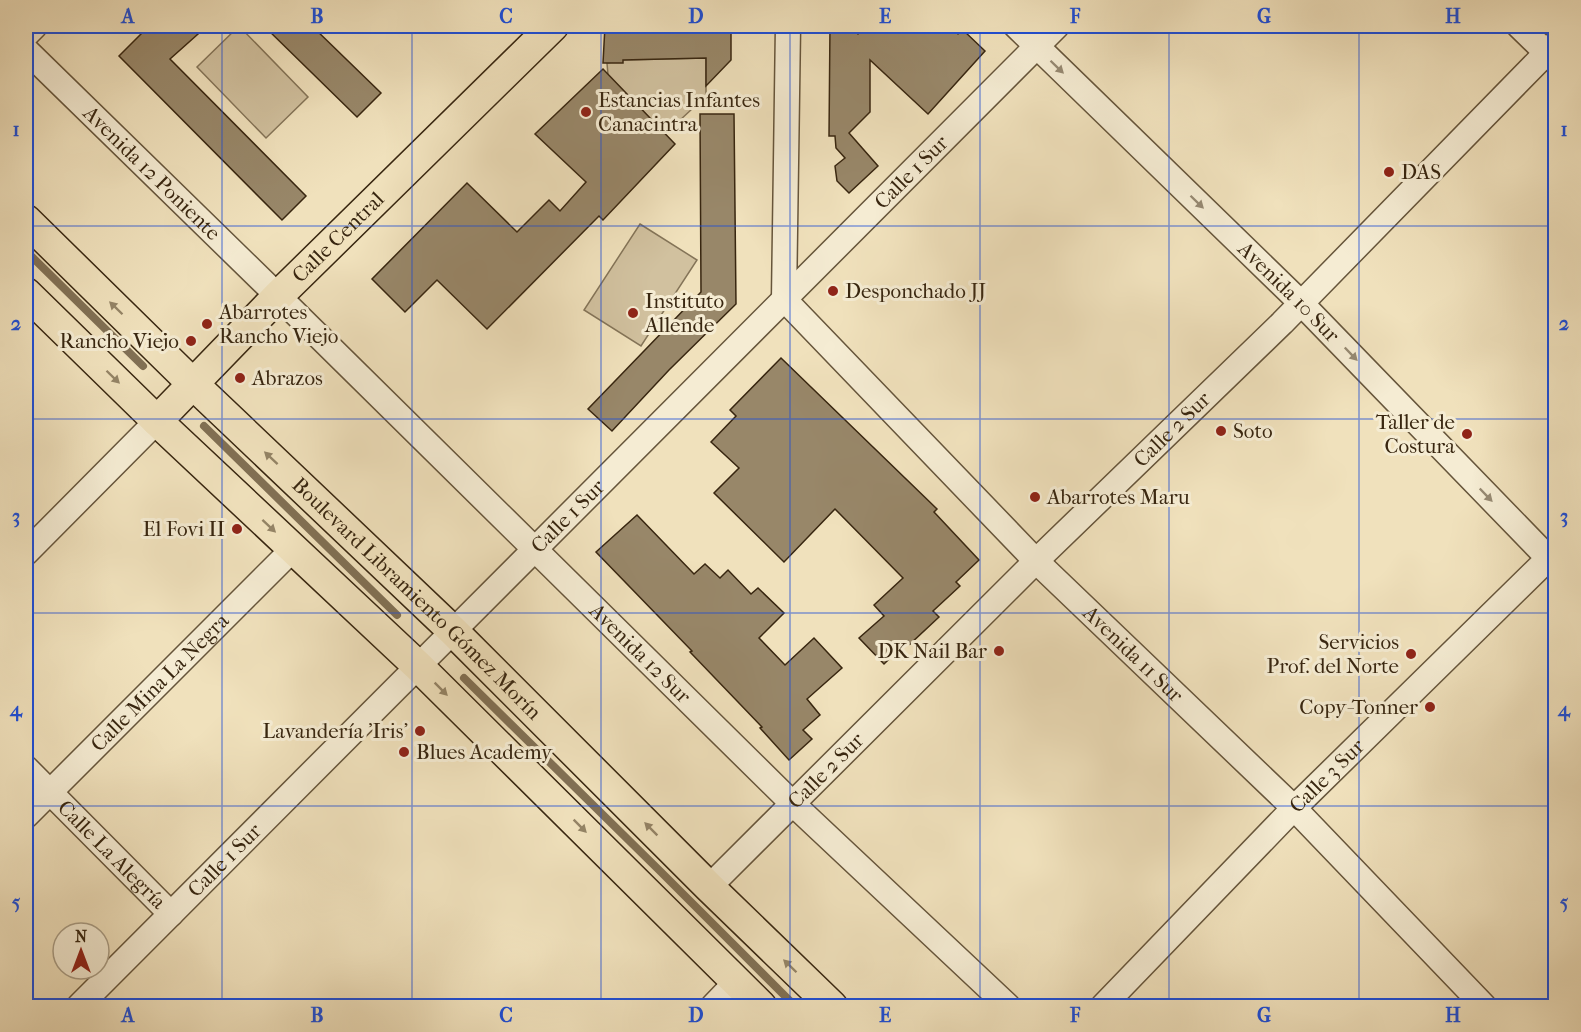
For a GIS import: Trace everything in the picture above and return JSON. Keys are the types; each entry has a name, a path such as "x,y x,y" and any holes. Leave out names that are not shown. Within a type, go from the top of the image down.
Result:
{"main road":[{"name":"Calle Central","path":"157,421 278,296 553,26"},
{"name":"Boulevard Libramiento Gómez Morín","path":"26,220 192,383 453,631 709,887 832,1006"},
{"path":"27,296 418,666 761,1006"}],"street":[{"path":"26,35 35,26"},
{"path":"784,299 788,26"},
{"name":"Avenida 10 Sur","path":"1016,26 1301,303 1553,559"},
{"name":"Calle 1 Sur","path":"79,1006 1057,26"},
{"path":"1519,26 1552,53"},
{"name":"Avenida 12 Poniente","path":"26,50 278,296"},
{"name":"Calle 2 Sur","path":"709,887 1552,53"},
{"name":"Avenida 12 Sur","path":"278,296 792,803 1008,1006"},
{"name":"Avenida 11 Sur","path":"784,299 1036,561 1294,808 1484,1006"},
{"name":"Calle Central","path":"26,553 157,421"},
{"name":"Calle Mina La Negra","path":"26,816 293,549"},
{"name":"Calle 3 Sur","path":"1103,1006 1294,808 1553,559"},
{"name":"Calle La Alegría","path":"26,768 171,914"},
{"path":"713,1006 737,981"}],"shaded area":[{"path":"239,26 308,97 266,138 197,67"},
{"path":"706,58 706,96 665,134 608,75 607,63 623,60"},
{"path":"640,224 697,260 641,346 584,310"}],"building":[{"path":"149,26 207,26 170,59 306,196 282,220 119,56"},
{"path":"264,26 312,26 381,93 357,117"},
{"path":"605,26 731,26 731,60 706,86 706,58 623,60 623,63 603,63"},
{"path":"830,26 850,26 858,34 867,26 950,26 958,34 962,29 985,51 928,114 870,60 870,112 849,133 878,166 849,193 837,181 835,166 845,158 836,148 835,136 829,136"},
{"path":"603,69 675,144 603,220 599,216 487,329 437,280 405,312 372,279 467,183 517,232 549,200 560,211 586,182 535,134"},
{"path":"700,114 734,114 736,304 669,370 612,431 588,409 701,292"},
{"path":"781,358 937,509 934,512 979,560 956,582 960,586 933,611 939,617 910,644 908,641 884,664 859,638 884,616 874,605 903,578 835,509 784,562 714,493 739,468 711,442 736,416 730,410"},
{"path":"637,515 694,574 705,564 720,578 728,570 751,594 758,588 784,613 759,638 785,665 814,638 842,668 807,699 820,715 803,730 812,739 789,760 760,728 762,727 690,652 692,651 596,552"}],"waterway":[{"path":"26,251 143,366"},
{"path":"204,426 397,615"},
{"path":"464,678 795,1006"}],"place":[{"name":"Estancias Infantes Canacintra","path":"586,112"},
{"name":"DAS","path":"1389,172"},
{"name":"Desponchado JJ","path":"833,291"},
{"name":"Instituto Allende","path":"633,313"},
{"name":"Abarrotes Rancho Viejo","path":"207,324"},
{"name":"Rancho Viejo","path":"191,341"},
{"name":"Abrazos","path":"240,378"},
{"name":"Soto","path":"1221,431"},
{"name":"Taller de Costura","path":"1467,434"},
{"name":"Abarrotes Maru","path":"1035,497"},
{"name":"El Fovi II","path":"237,529"},
{"name":"DK Nail Bar","path":"999,651"},
{"name":"Servicios Prof. del Norte","path":"1411,654"},
{"name":"Copy-Tonner","path":"1430,707"},
{"name":"Lavandería 'Iris'","path":"420,731"},
{"name":"Blues Academy","path":"404,752"}]}
